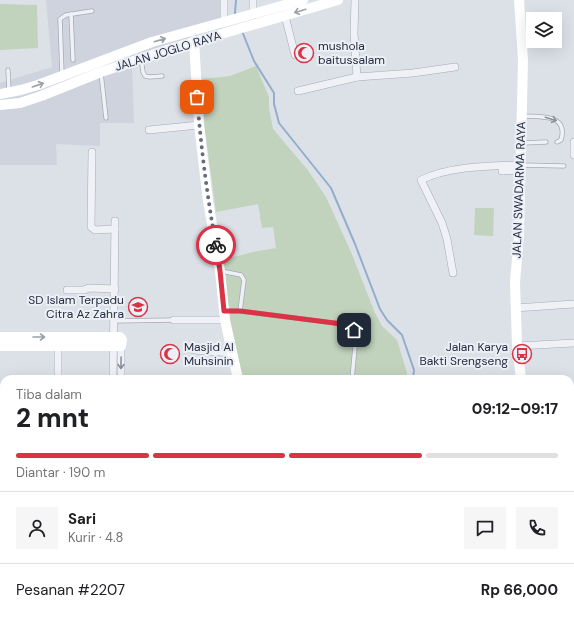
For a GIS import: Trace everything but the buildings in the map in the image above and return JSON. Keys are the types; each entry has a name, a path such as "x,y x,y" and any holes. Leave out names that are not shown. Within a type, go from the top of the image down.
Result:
{"main road":[{"name":"JALAN JOGLO RAYA","path":"0,105 20,103 141,58 194,41 232,31 247,20 286,3 303,0"},
{"name":"JALAN JOGLO RAYA","path":"5,93 38,85 152,42 226,22 285,16 338,0"},
{"name":"JALAN SWADARMA RAYA","path":"519,0 523,60 519,235 515,282 515,308 516,346 520,375"},
{"path":"194,41 199,125 208,201 220,271 224,315 237,375"},
{"path":"0,337 116,343"},
{"path":"0,346 58,346 116,343"}],"street":[{"path":"224,0 226,22"},
{"path":"247,20 253,0"},
{"path":"355,0 354,33 357,77"},
{"path":"285,16 295,54"},
{"path":"298,91 357,77 412,73 455,67"},
{"path":"149,130 199,125"},
{"path":"574,142 574,154"},
{"path":"92,152 91,227 95,230 115,229"},
{"path":"453,273 447,239 442,223 421,180 434,174 478,167 520,168"},
{"path":"502,171 520,168"},
{"path":"115,221 114,321 120,375"},
{"path":"67,290 84,290 89,288 115,289"},
{"path":"515,308 574,304"},
{"path":"174,320 224,315"},
{"path":"113,375 116,343"},
{"path":"516,346 574,343"},
{"path":"58,346 58,375"},
{"path":"194,350 232,353"}],"lane":[{"path":"62,76 60,20 62,17 71,14 92,11"},
{"path":"71,14 73,60"},
{"path":"141,58 145,76 162,76"},
{"path":"5,93 8,70"},
{"path":"101,72 106,118"},
{"path":"521,116 550,117 557,120 560,124 562,136 561,140 557,142"},
{"path":"521,143 546,142"},
{"path":"520,168 564,166"},
{"path":"220,271 241,275 243,278 240,311"},
{"path":"224,315 240,311 350,325 356,336 352,375"},
{"path":"114,321 174,320"}],"shaded area":[{"path":"46,0 221,0 223,39 132,64 134,123 100,123 100,146 56,144 57,165 0,165 0,83 52,67"}],"green space":[{"path":"0,4 37,5 38,48 0,50"},
{"path":"256,66 269,97 269,108 273,129 307,169 326,197 351,252 375,313 382,326 397,340 407,375 240,375 228,314 222,260 276,248 273,227 262,228 258,204 216,212 204,123 202,79 230,76"},
{"path":"475,208 494,208 493,236 474,235"}],"waterway":[{"path":"236,0 236,16"},
{"path":"242,31 254,61 274,93 274,104 279,123 331,188 355,244 380,309 387,320 402,335 414,370 413,375"}],"way so far":[{"path":"197,97 206,186 216,245"}],"place":[{"name":"mushola baitussalam","path":"304,53"},
{"name":"SD Islam Terpadu Citra Az Zahra","path":"138,307"},
{"name":"Masjid Al Muhsinin","path":"170,354"},
{"name":"Jalan Karya Bakti Srengseng","path":"522,354"}],"route":[{"path":"216,245 224,311 240,311 350,325 354,330"}]}
